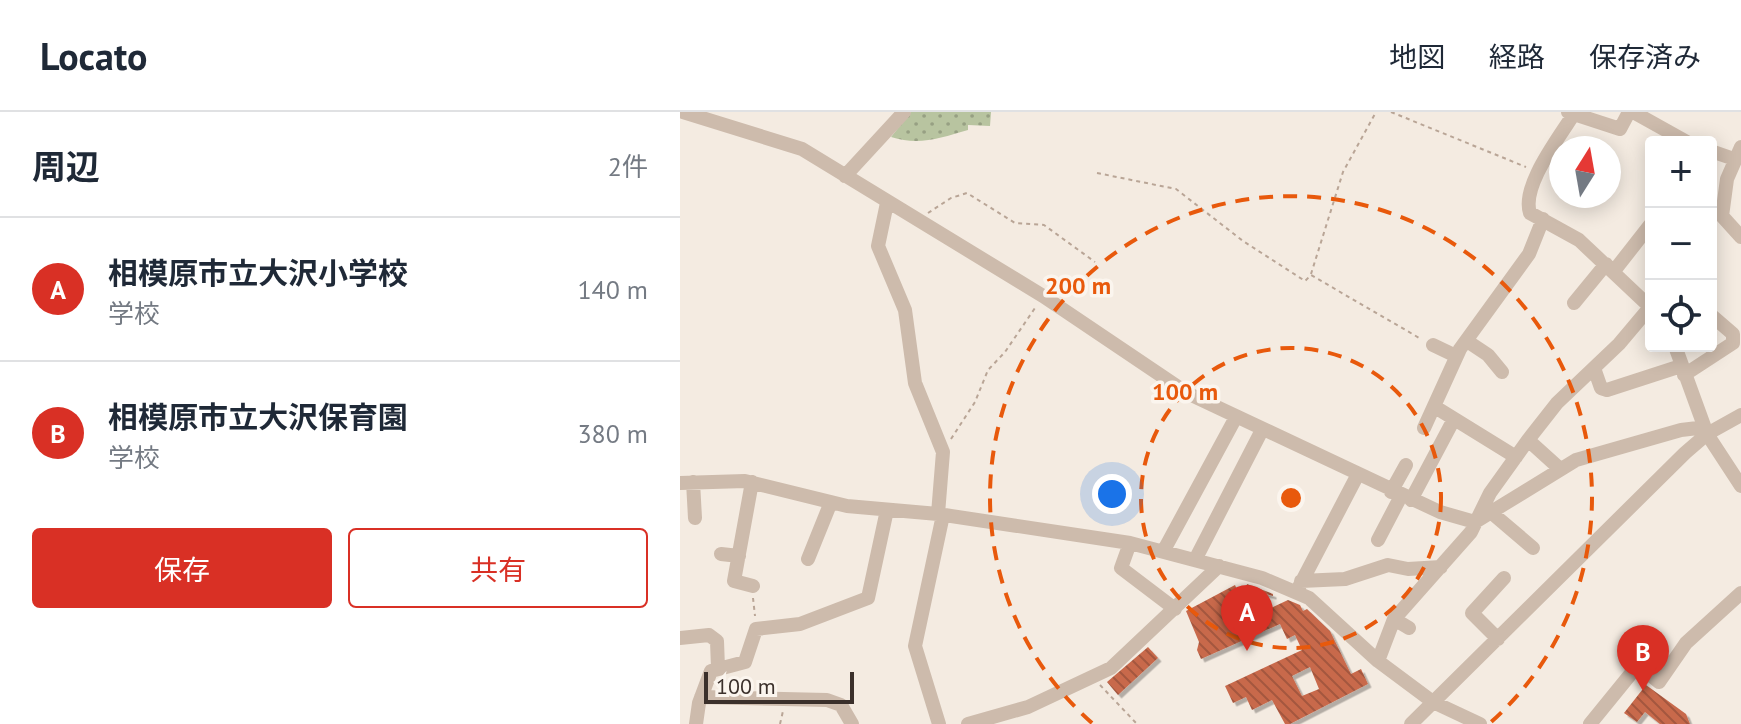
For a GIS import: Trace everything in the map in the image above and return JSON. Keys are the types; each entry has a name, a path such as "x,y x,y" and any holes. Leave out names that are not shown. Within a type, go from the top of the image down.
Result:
{"street":[{"path":"683,112 802,149 1043,296 1187,393 1401,496 1475,522 1493,514 1559,468 1681,430 1698,428 1707,434"},
{"path":"845,176 904,112"},
{"path":"1562,136 1569,113 1620,129 1631,112 1676,136"},
{"path":"1717,151 1737,153 1723,197 1722,216 1717,222"},
{"path":"1549,159 1538,172 1527,204 1530,213 1579,240 1645,300"},
{"path":"887,203 878,246 905,310 915,383 942,449 940,515 915,646 939,724"},
{"path":"1722,216 1741,237"},
{"path":"1424,428 1456,356 1529,254 1543,219"},
{"path":"1574,303 1581,286 1610,268 1645,230"},
{"path":"1378,661 1394,619 1471,532 1490,493 1528,440 1557,403 1645,313"},
{"path":"1717,320 1733,334 1733,343 1717,352"},
{"path":"1467,341 1488,355 1502,372"},
{"path":"1433,345 1456,356"},
{"path":"1677,352 1707,434 1741,486"},
{"path":"1594,368 1601,388 1607,390 1682,371 1717,352"},
{"path":"1435,407 1516,457"},
{"path":"1411,724 1707,434 1741,415"},
{"path":"1164,550 1236,417"},
{"path":"1401,496 1454,419"},
{"path":"1195,560 1262,430"},
{"path":"1528,440 1559,468"},
{"path":"1378,540 1389,527 1401,496 1406,465"},
{"path":"1299,586 1357,476"},
{"path":"695,518 687,483 752,482 831,502 1130,543 1299,586 1345,579 1388,565 1408,569 1441,567"},
{"path":"752,482 734,581 753,586"},
{"path":"808,559 831,502"},
{"path":"696,724 708,677 718,668 745,662 756,629 800,624 868,598 887,510"},
{"path":"1493,514 1533,548"},
{"path":"1130,543 1121,568 1175,609"},
{"path":"721,554 739,556"},
{"path":"968,724 1028,707 1111,668 1219,566"},
{"path":"1498,639 1472,613 1479,599 1504,578"},
{"path":"1299,586 1378,661 1433,702 1480,724"},
{"path":"1590,724 1638,665 1659,682 1686,643 1741,593"},
{"path":"1394,619 1409,628"},
{"path":"680,638 709,635 717,641 718,668"},
{"path":"701,697 785,702 810,698 841,705 852,724"}],"path":[{"path":"1097,173 1176,189 1243,241 1305,281 1311,275 1343,172 1376,112"},
{"path":"1391,112 1538,172"},
{"path":"917,220 951,198 967,193 1015,223 1044,225 1095,262"},
{"path":"1311,275 1433,345"},
{"path":"942,449 975,402 988,370 1005,352 1043,296"},
{"path":"753,586 756,629"},
{"path":"1093,678 1137,724"},
{"path":"780,724 785,702"}],"green space":[{"path":"911,112 991,112 990,126 968,125 968,130 930,140 911,141 891,137"}],"building":[{"path":"1247,584 1273,594 1246,589 1258,614 1288,600 1300,605 1303,611 1307,609 1330,631 1351,674 1361,669 1368,684 1290,724 1285,724 1272,700 1252,710 1246,697 1233,703 1225,686 1302,650 1295,635 1287,639 1280,624 1201,659 1197,650 1199,642 1186,611 1235,585 1242,601","holes":["1310,667 1319,689 1302,696 1292,676"]},
{"path":"1148,647 1158,658 1118,695 1107,682"},
{"path":"1646,685 1686,714 1690,724 1660,724 1645,712 1637,722 1624,713"}],"place":[{"name":"相模原市立大沢小学校","path":"1247,651"},
{"name":"相模原市立大沢保育園","path":"1643,691"}]}
